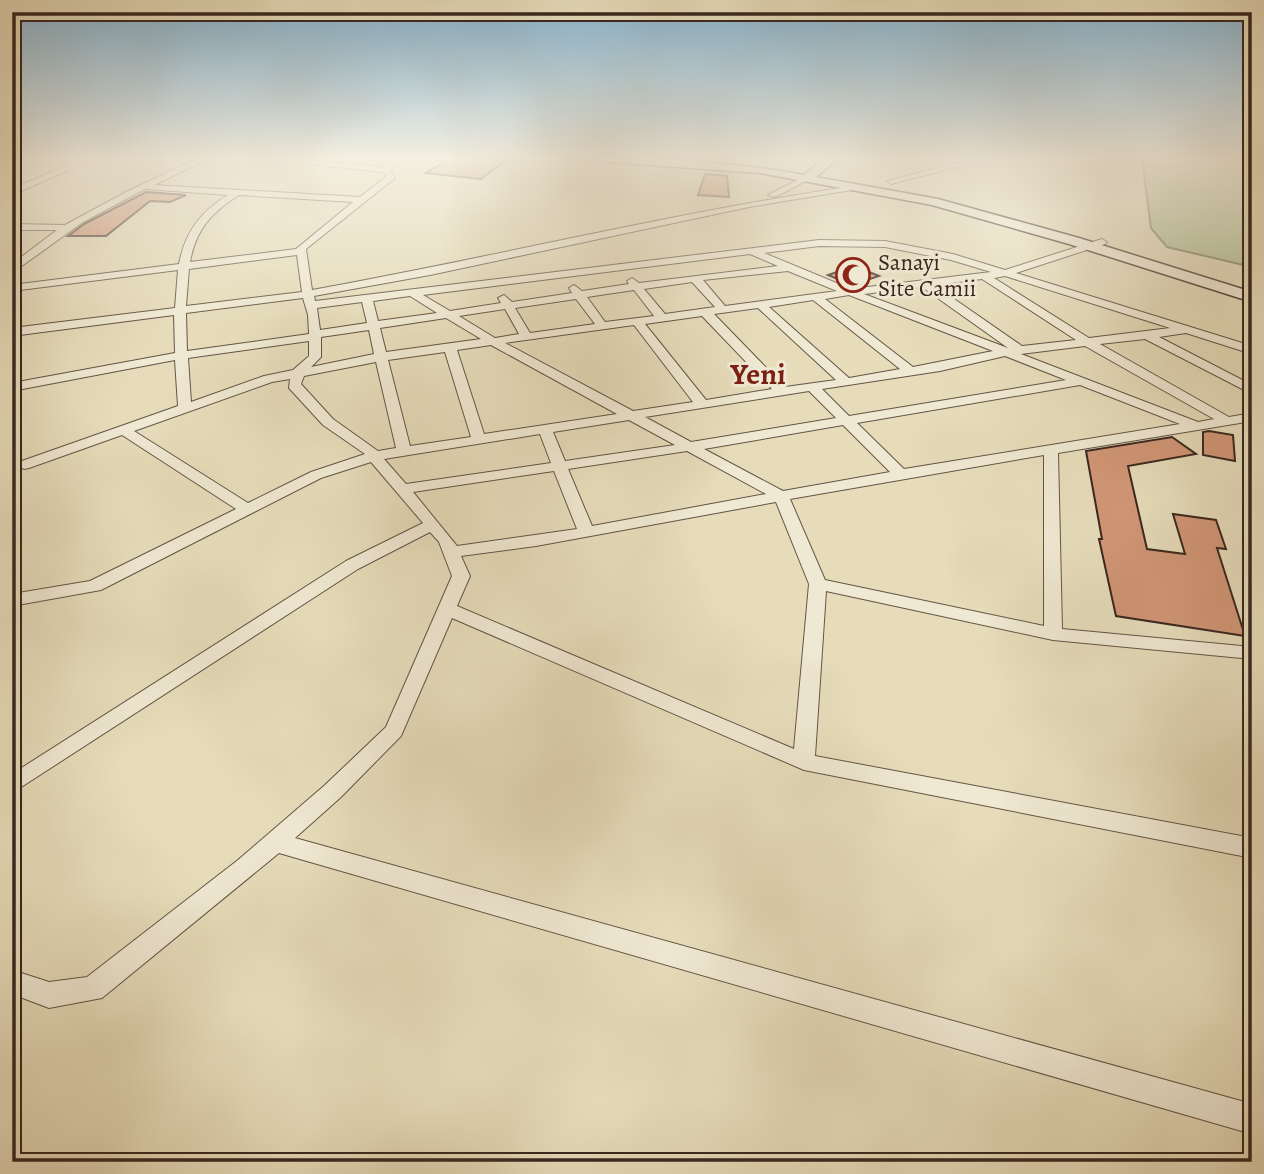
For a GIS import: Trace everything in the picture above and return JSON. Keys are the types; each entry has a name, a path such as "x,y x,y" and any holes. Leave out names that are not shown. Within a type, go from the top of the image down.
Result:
{"main road":[{"path":"975,213 1252,286"},
{"path":"994,213 1252,297"}],"street":[{"path":"12,270 36,247 63,227 91,213"},
{"path":"185,409 180,310 184,266 194,232 202,219 210,213"},
{"path":"12,982 49,995 93,989 275,842 394,731 448,610 461,576 447,541 374,456 328,422 294,385 299,371 315,357 315,335 301,248 344,213"},
{"path":"310,300 708,213"},
{"path":"12,227 63,227"},
{"path":"12,332 180,310 310,300 367,299 819,243 885,244 953,257 1252,350"},
{"path":"24,465 269,379 299,371 380,357 850,292 1002,274 1095,244"},
{"path":"12,288 302,250"},
{"path":"750,250 850,292 1013,351 1197,426"},
{"path":"677,260 723,310"},
{"path":"621,267 663,319"},
{"path":"12,387 182,355 695,278 792,268"},
{"path":"564,275 603,327"},
{"path":"984,276 1087,342 1227,421"},
{"path":"496,284 527,337"},
{"path":"925,284 1013,351"},
{"path":"413,293 494,342 781,496 818,584 804,762"},
{"path":"816,297 911,372"},
{"path":"367,299 404,452"},
{"path":"761,305 846,382"},
{"path":"706,313 782,392"},
{"path":"638,323 702,405"},
{"path":"12,600 95,586 316,474 374,456 911,372 1013,351 1186,330"},
{"path":"1147,335 1252,390"},
{"path":"450,348 479,440"},
{"path":"401,489 688,447 1082,381"},
{"path":"812,387 901,474"},
{"path":"452,552 586,532 901,474 1252,417"},
{"path":"545,429 586,532"},
{"path":"123,430 247,509"},
{"path":"1051,449 1053,634"},
{"path":"12,785 352,565 433,524"},
{"path":"818,584 1053,634 1252,653"},
{"path":"448,610 804,762 1252,848"},
{"path":"275,842 1252,1119"}],"green space":[{"path":"1149,213 1252,213 1252,267 1167,247 1151,228"}],"building":[{"path":"106,213 135,213 106,236 68,236"},
{"name":"Sanayi Site Camii","path":"854,266 879,276 852,285 828,275"},
{"path":"1203,432 1233,435 1235,461 1203,455"},
{"path":"1172,437 1196,454 1128,466 1147,549 1185,554 1173,514 1216,520 1226,549 1217,548 1245,636 1116,616 1099,539 1102,539 1086,451"}],"place":[{"name":"Sanayi Site Camii","path":"853,275"}],"district":[{"name":"Yeni","path":"758,374"}]}
